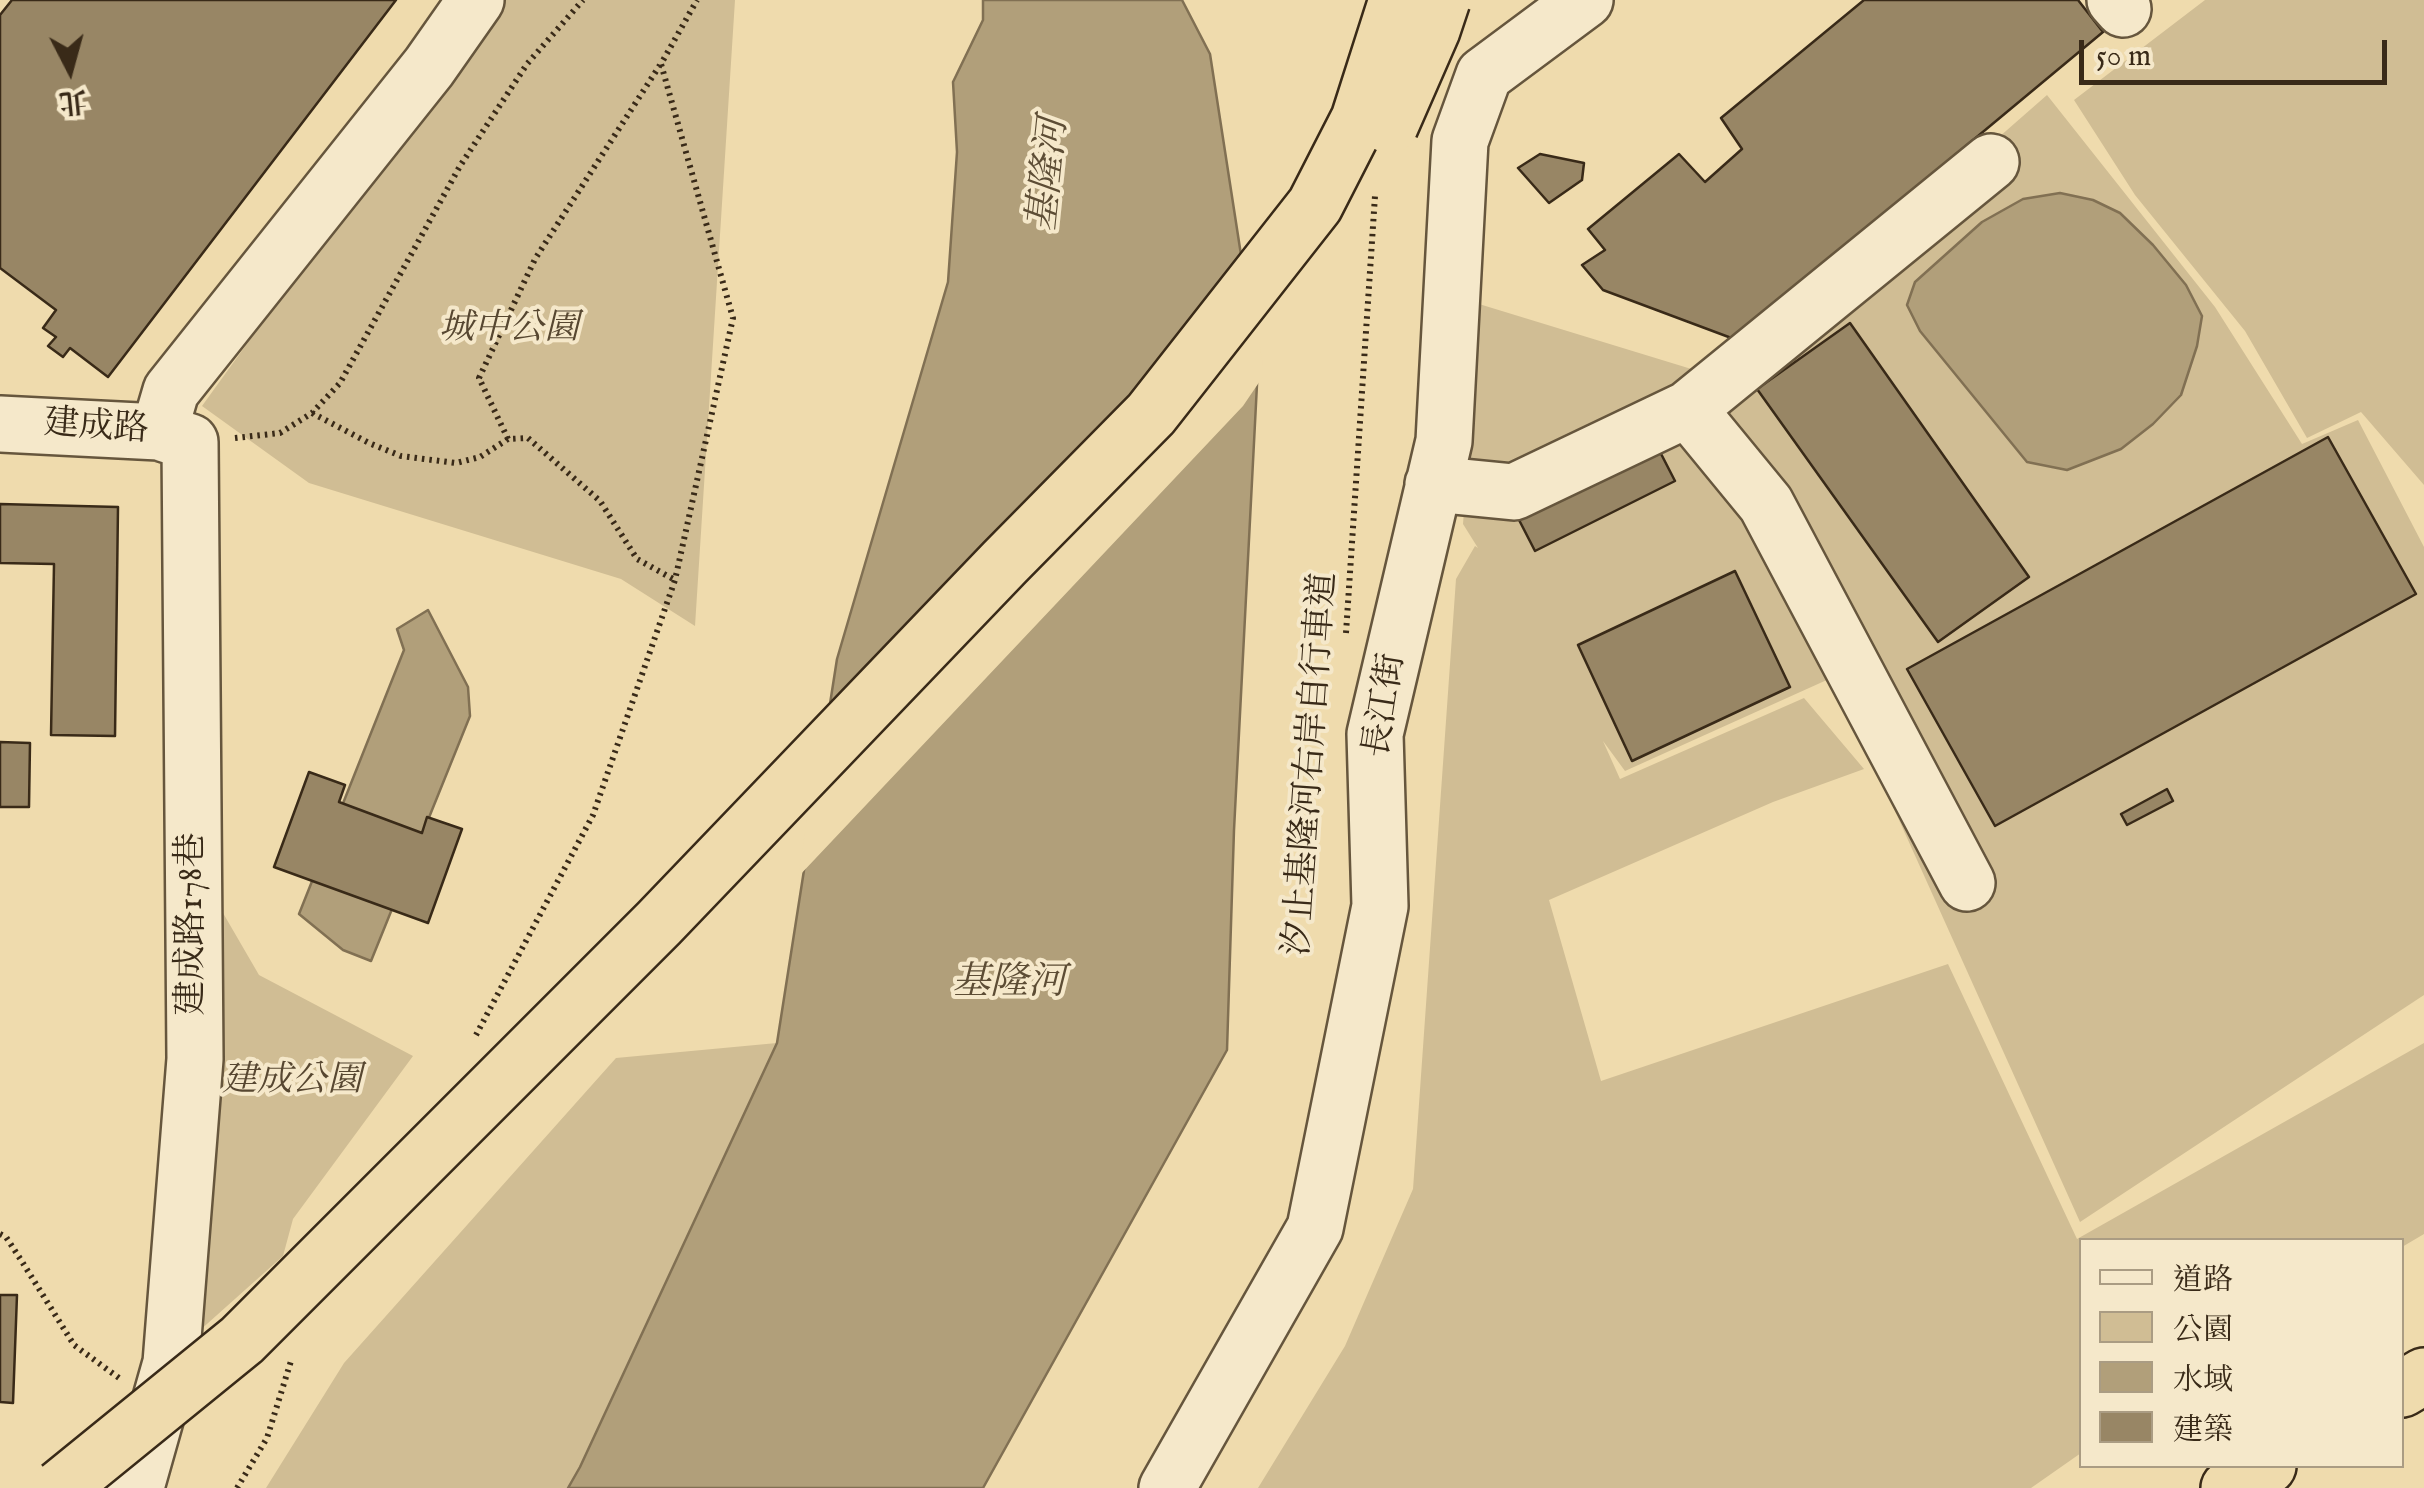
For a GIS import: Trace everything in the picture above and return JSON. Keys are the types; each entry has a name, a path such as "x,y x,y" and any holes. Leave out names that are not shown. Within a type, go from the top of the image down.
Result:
{"highway":[{"path":"60,1488 242,1340 659,924 1151,414 1315,205 1360,119 1397,0"},
{"path":"101,1488 258,1358 542,1086 1198,409 1268,321 1364,185 1442,0"},
{"path":"2229,1488 2264,1468"}],"lane":[{"name":"建成路178巷","path":"132,1488 138,1480 172,1363 194,1060 171,391 429,68 476,0"},
{"name":"長江街","path":"1167,1488 1315,1228 1380,906 1375,734 1444,441 1460,142 1484,75 1585,0"},
{"path":"1434,484 1514,492 1688,409 1992,162"},
{"path":"1688,409 1766,504 1967,883"},
{"name":"建成路","path":"0,424 175,437"}],"path":[{"path":"175,437 280,434 312,413 340,382 460,166 527,64 583,0"},
{"path":"508,439 480,378 535,259 697,0"},
{"path":"472,1042 593,814 676,580 733,318 660,64"},
{"name":"汐止基隆河右岸自行車道","path":"1346,644 1376,178"},
{"path":"312,413 401,456 456,463 480,457 508,439 528,438 600,501 637,559 676,580"},
{"path":"0,1234 22,1260 74,1345 158,1404"}],"green space":[{"name":"城中公園","path":"499,0 735,0 695,626 621,579 309,483 202,406"},
{"path":"2205,0 2424,0 2424,485 2361,412 2307,438 2245,331 2135,195 2074,100"},
{"path":"2047,95 2215,307 2302,444 2358,420 2424,547 2424,995 2080,1222 1872,760 1829,679 1625,771 1603,741 1620,779 1804,698 1864,769 1773,802 1549,900 1601,1081 1948,964 2077,1239 2424,1043 2424,1234 2404,1246 2404,1238 2079,1238 2079,1454 2031,1488 1258,1488 1345,1346 1413,1189 1456,579 1475,546 1478,548 1463,524 1479,304 1711,375 1942,187"},
{"name":"建成公園","path":"223,913 259,975 413,1056 293,1219 283,1256 198,1332"},
{"path":"777,1043 568,1488 266,1488 344,1363 616,1058"}],"water":[{"name":"基隆河","path":"983,0 1182,0 1210,54 1258,365 1227,1050 983,1488 568,1488 777,1043 837,659 948,282 957,152 953,82 983,20"},
{"path":"2060,193 2093,200 2120,213 2186,285 2202,316 2181,395 2121,449 2067,470 2027,462 1920,331 1907,305 1915,282 1982,222 2023,199"},
{"path":"428,610 468,687 470,716 371,961 343,950 299,914 404,650 397,629"}],"pier":[{"path":"1247,266 1263,365 1262,378 1243,406 798,877 822,726 1140,401"}],"building":[{"path":"12,0 396,0 108,377 70,348 63,357 48,346 56,337 43,328 56,310 0,268 0,15"},
{"path":"1864,0 2078,0 2103,32 1734,339 1603,290 1582,265 1605,250 1588,229 1679,154 1705,182 1742,149 1721,118"},
{"path":"1540,154 1584,163 1582,180 1549,203 1518,168"},
{"path":"1850,323 2029,577 1938,642 1757,389"},
{"path":"2328,437 2416,594 1995,826 1907,669"},
{"path":"1657,446 1675,481 1535,551 1517,516"},
{"path":"0,504 118,507 115,736 51,735 54,564 0,563"},
{"path":"1735,571 1790,687 1632,761 1578,645"},
{"path":"0,742 30,743 29,807 0,807"},
{"path":"309,772 345,785 339,802 422,833 427,817 462,829 428,923 274,867"},
{"path":"2167,789 2173,801 2127,825 2121,814"},
{"path":"0,1295 17,1295 13,1403 0,1402"}]}
